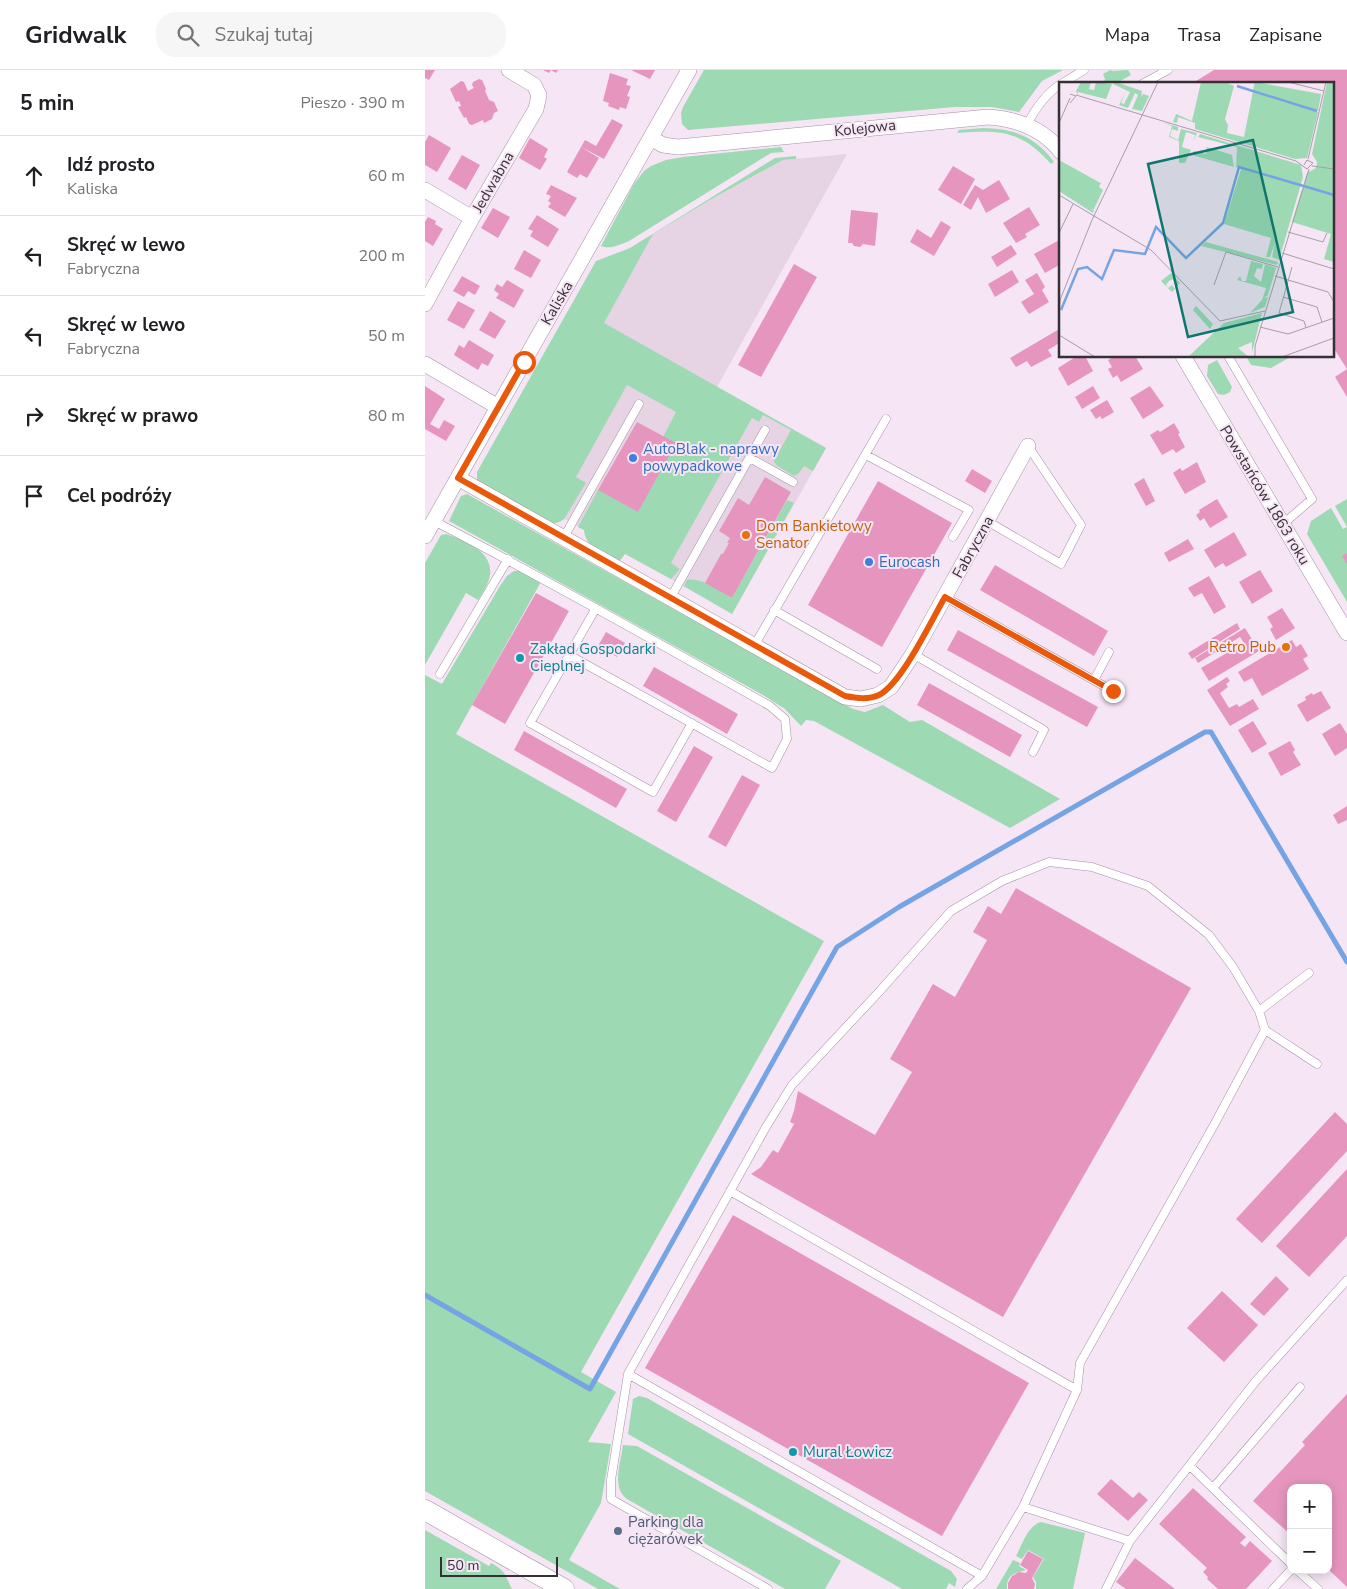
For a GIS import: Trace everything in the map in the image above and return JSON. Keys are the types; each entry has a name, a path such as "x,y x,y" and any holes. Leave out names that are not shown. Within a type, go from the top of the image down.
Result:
{"street":[{"name":"Jedwabna","path":"425,304 472,218 536,109 539,95 534,85 509,70"},
{"name":"Kaliska","path":"425,536 689,70"},
{"name":"Kolejowa","path":"651,138 663,145 678,147 988,117 1003,118 1027,125"},
{"path":"1027,125 1044,134 1059,148"},
{"path":"425,190 472,218"},
{"name":"Powstańców 1863 roku","path":"1184,358 1347,633"},
{"path":"425,364 498,407"},
{"name":"Fabryczna","path":"458,478 845,696 861,699 878,695 891,687 913,654 1028,446"},
{"path":"425,1510 564,1589"}],"lane":[{"path":"1064,82 1084,70"},
{"path":"1146,82 1168,70"},
{"path":"1027,125 1037,107 1059,85"},
{"path":"1229,358 1311,499 1283,524"},
{"path":"564,537 639,404"},
{"path":"754,646 886,420"},
{"path":"671,597 765,430"},
{"path":"987,520 1061,564 1081,525 1028,446"},
{"path":"866,455 969,510 953,536"},
{"path":"750,458 793,482"},
{"path":"434,521 508,559 770,706 785,719 787,739 772,768 569,655"},
{"path":"440,674 508,559"},
{"path":"945,597 1113,691"},
{"path":"596,608 530,723 653,792 692,723"},
{"path":"774,610 877,668"},
{"path":"1093,680 1109,652"},
{"path":"913,654 1044,730 1033,752"},
{"path":"768,1589 611,1499 611,1480 628,1374 766,1127 792,1085 951,911 1002,881 1049,862 1092,867 1148,886 1209,934 1233,968 1259,1011 1265,1030 1317,1064"},
{"path":"1259,1011 1309,973"},
{"path":"967,1589 983,1576 1023,1507 1077,1390 1080,1363 1214,1126 1265,1030"},
{"path":"730,1191 1077,1390"},
{"path":"1106,1589 1129,1542 1255,1382 1347,1280"},
{"path":"628,1374 983,1576"},
{"path":"1213,1488 1300,1387"},
{"path":"1190,1466 1287,1560"},
{"path":"1023,1507 1129,1542"},
{"path":"1273,1589 1287,1574"},
{"path":"1301,1574 1317,1589"}],"shaded area":[{"path":"847,154 717,387 826,448 732,614 510,488 653,234 783,160"}],"green space":[{"path":"704,70 1063,70 1042,81 1019,112 992,107 955,107 688,130 682,124 681,113"},
{"path":"1110,70 1128,70 1131,75 1119,82 1104,82 1103,74"},
{"path":"983,128 1005,130 1023,136 1039,146 1054,162 1051,164 1030,144 1009,135 986,132 957,133 959,130"},
{"path":"781,147 784,152 771,153 629,241 612,247 601,246 634,184 644,171 651,166 666,160 683,157"},
{"path":"796,156 796,159 783,160 715,197 653,234 604,323 826,448 813,471 804,466 794,476 776,465 774,461 791,430 763,415 759,422 752,418 671,563 680,569 671,579 625,554 619,562 602,553 592,546 585,536 584,530 578,527 598,490 663,437 676,412 627,385 576,477 586,483 562,521 552,523 547,521 477,480 477,472 596,261 630,248 775,158"},
{"path":"1247,358 1288,358 1271,368 1251,365"},
{"path":"1217,360 1232,387 1230,392 1224,395 1218,394 1207,376 1208,365"},
{"path":"467,494 853,709 865,712 883,705 910,722 922,720 1060,799 1010,828 814,721 806,720 801,726 785,709 763,695 449,521 461,496"},
{"path":"1347,499 1347,527 1335,506"},
{"path":"787,500 794,503 732,614 684,586 687,580 699,581 732,598"},
{"path":"1331,508 1343,529 1347,527 1347,602 1307,534 1311,521"},
{"path":"446,534 471,544 484,555 490,570 489,579 478,600 466,593 425,665 425,563 441,535"},
{"path":"514,571 520,571 542,580 456,734 824,941 581,1372 616,1392 588,1442 611,1444 601,1503 569,1560 620,1589 598,1589 425,1491 425,675 442,684 500,586 507,576"},
{"path":"639,1396 647,1398 951,1571 957,1579 955,1587 949,1583 946,1589 902,1589 628,1434 633,1399"},
{"path":"623,1445 637,1446 841,1561 825,1589 785,1589 627,1499 619,1488 618,1481"},
{"path":"1041,1522 1085,1533 1073,1589 1036,1589 1036,1582 1033,1577 1044,1559 1028,1550 1022,1559 1016,1556 1029,1531"},
{"path":"425,1530 489,1566 491,1563 500,1568 512,1589 425,1589"},
{"path":"1013,1560 1020,1563 1019,1566 1026,1570 1015,1573 1010,1577 1007,1589 996,1589"}],"building":[{"path":"425,70 435,70 429,80 425,78"},
{"path":"631,70 655,70 650,79"},
{"path":"1214,70 1347,70 1347,369 1334,349 1334,82 1194,82"},
{"path":"610,73 628,79 626,85 631,86 627,96 630,97 626,109 620,107 619,110 608,106 609,103 603,101"},
{"path":"479,79 482,80 489,100 494,102 498,111 494,113 492,119 484,123 483,120 472,125 469,124 466,117 464,118 458,107 461,106 459,101 456,102 450,89 461,81 464,82 468,91 474,88 473,82"},
{"path":"612,119 623,125 604,159 581,147 585,140 596,146"},
{"path":"429,135 451,148 437,172 425,165 425,142"},
{"path":"530,138 548,149 544,157 547,159 540,170 519,158"},
{"path":"581,147 599,158 587,178 580,174 577,178 567,172"},
{"path":"462,155 480,165 466,190 448,179"},
{"path":"953,166 975,179 961,204 938,190"},
{"path":"999,180 1010,199 986,213 978,197 971,210 963,205 975,185 983,190"},
{"path":"551,185 577,198 565,217 548,207 551,203 548,201 551,196 546,194"},
{"path":"1029,207 1040,225 1025,234 1027,237 1016,243 1003,223"},
{"path":"493,208 510,217 498,238 481,228"},
{"path":"851,210 878,213 875,246 863,244 860,247 848,243"},
{"path":"537,215 559,229 548,247 530,236 533,231 528,229"},
{"path":"428,217 436,221 435,224 443,229 433,246 425,241 425,222"},
{"path":"941,221 951,227 934,256 910,242 917,229 931,238"},
{"path":"1059,240 1059,265 1045,273 1034,254"},
{"path":"1011,245 1017,254 997,267 991,257"},
{"path":"524,250 541,260 531,278 514,269"},
{"path":"794,264 817,277 761,377 738,365"},
{"path":"1012,270 1019,282 995,297 988,284"},
{"path":"1037,273 1045,287 1042,290 1049,302 1029,314 1021,302 1034,294 1025,280"},
{"path":"462,276 480,286 475,295 468,291 464,297 453,291"},
{"path":"507,280 524,290 514,308 496,298 499,294 494,290 497,284 502,287"},
{"path":"458,301 475,310 464,329 447,320"},
{"path":"490,311 506,321 495,339 479,330"},
{"path":"1059,329 1059,343 1048,350 1052,356 1031,367 1027,361 1016,367 1010,358"},
{"path":"469,340 494,355 488,366 482,363 478,370 454,355 459,345 464,348"},
{"path":"1074,358 1086,358 1093,371 1068,386 1058,368"},
{"path":"1112,358 1136,358 1143,369 1121,382 1117,375 1113,378 1108,369 1112,367 1108,360"},
{"path":"1347,369 1347,397 1335,377"},
{"path":"425,386 445,399 430,424 439,429 444,420 455,426 446,441 425,429"},
{"path":"1093,386 1100,398 1082,409 1075,397"},
{"path":"1150,386 1164,406 1143,419 1130,398"},
{"path":"1107,400 1114,412 1102,419 1100,416 1096,419 1090,410"},
{"path":"637,422 676,443 638,512 598,490"},
{"path":"1174,423 1185,447 1176,453 1173,449 1162,455 1150,435 1158,430 1160,432"},
{"path":"1197,462 1206,482 1185,494 1173,473 1180,468 1182,471"},
{"path":"972,469 992,481 985,493 965,481"},
{"name":"Dom Bankietowy Senator","path":"765,477 791,492 732,598 705,583 729,543 727,543 730,538 719,531 738,498 749,505"},
{"path":"1144,478 1155,501 1146,506 1134,484"},
{"path":"878,481 952,523 882,647 808,605"},
{"path":"1217,499 1228,517 1210,528 1204,518 1200,521 1196,515 1200,512 1199,510"},
{"path":"1234,532 1247,555 1226,567 1223,563 1215,568 1204,550"},
{"path":"1188,539 1194,549 1169,562 1164,553"},
{"path":"1347,553 1347,564 1342,556"},
{"path":"995,565 1108,631 1094,656 980,590"},
{"path":"1260,570 1273,591 1252,604 1239,582"},
{"path":"1209,576 1226,607 1214,614 1202,593 1194,597 1188,588"},
{"name":"Zakład Gospodarki Cieplnej","path":"536,593 569,611 505,724 472,705"},
{"path":"1282,608 1295,628 1276,640 1270,629 1273,627 1267,617"},
{"path":"1237,623 1240,629 1192,659 1188,653"},
{"path":"1245,628 1259,651 1209,681 1201,668 1244,643 1240,637 1198,663 1195,658"},
{"path":"958,630 1098,707 1087,727 947,650"},
{"path":"606,632 625,643 617,657 598,646"},
{"path":"1292,640 1296,647 1301,644 1308,656 1303,659 1309,669 1262,696 1252,678 1244,682 1238,672"},
{"path":"654,667 738,714 727,734 643,686"},
{"path":"1227,677 1230,681 1226,684 1228,687 1220,693 1229,708 1237,704 1239,707 1253,699 1259,709 1230,726 1207,690"},
{"path":"929,683 1022,735 1010,757 917,705"},
{"path":"1321,691 1331,708 1307,722 1297,705 1306,700 1305,697"},
{"path":"1253,721 1267,744 1252,753 1238,730"},
{"path":"1340,723 1347,734 1347,748 1335,756 1322,734"},
{"path":"524,731 627,789 616,808 514,750"},
{"path":"1290,741 1295,750 1293,752 1301,765 1281,776 1268,753"},
{"path":"694,746 713,757 676,822 657,811"},
{"path":"742,775 760,785 726,847 708,837"},
{"path":"1347,806 1347,820 1338,824 1333,815"},
{"path":"1016,888 1191,988 1003,1317 751,1174 761,1167 773,1150 778,1153 794,1124 790,1122 798,1091 875,1135 912,1072 890,1059 933,984 955,997 987,940 973,932 988,906 1001,914"},
{"path":"1335,1112 1347,1124 1347,1151 1262,1243 1236,1219"},
{"path":"1347,1169 1347,1236 1309,1277 1276,1246"},
{"path":"733,1215 1029,1383 942,1536 645,1368"},
{"path":"1276,1276 1289,1289 1264,1316 1250,1304"},
{"path":"1222,1291 1258,1325 1224,1362 1187,1328"},
{"path":"1347,1394 1347,1587 1332,1573 1332,1484 1287,1484 1287,1531 1253,1501 1305,1445 1302,1442"},
{"path":"1111,1479 1133,1498 1139,1492 1148,1500 1128,1521 1097,1494"},
{"path":"1193,1488 1246,1537 1240,1543 1245,1547 1250,1541 1272,1561 1246,1589 1218,1589 1207,1579 1208,1577 1203,1572 1207,1568 1159,1524"},
{"path":"1028,1551 1043,1559 1032,1578 1035,1584 1034,1589 1008,1589 1008,1583 1012,1576 1019,1572 1026,1573 1028,1570 1020,1565"},
{"path":"1135,1558 1175,1589 1126,1589 1116,1582"}],"waterway":[{"path":"425,1295 590,1389 837,947 899,907 1205,732 1211,732 1347,962"}],"place":[{"name":"AutoBlak - naprawy powypadkowe","path":"633,458"},
{"name":"Dom Bankietowy Senator","path":"746,535"},
{"name":"Eurocash","path":"869,562"},
{"name":"Retro Pub","path":"1286,647"},
{"name":"Zakład Gospodarki Cieplnej","path":"520,658"},
{"name":"Mural Łowicz","path":"793,1452"},
{"name":"Parking dla ciężarówek","path":"618,1531"}],"route":[{"path":"524,362 458,478 671,597 754,646 845,696 861,699 878,695 891,687 913,654 945,597 1113,691"}]}
